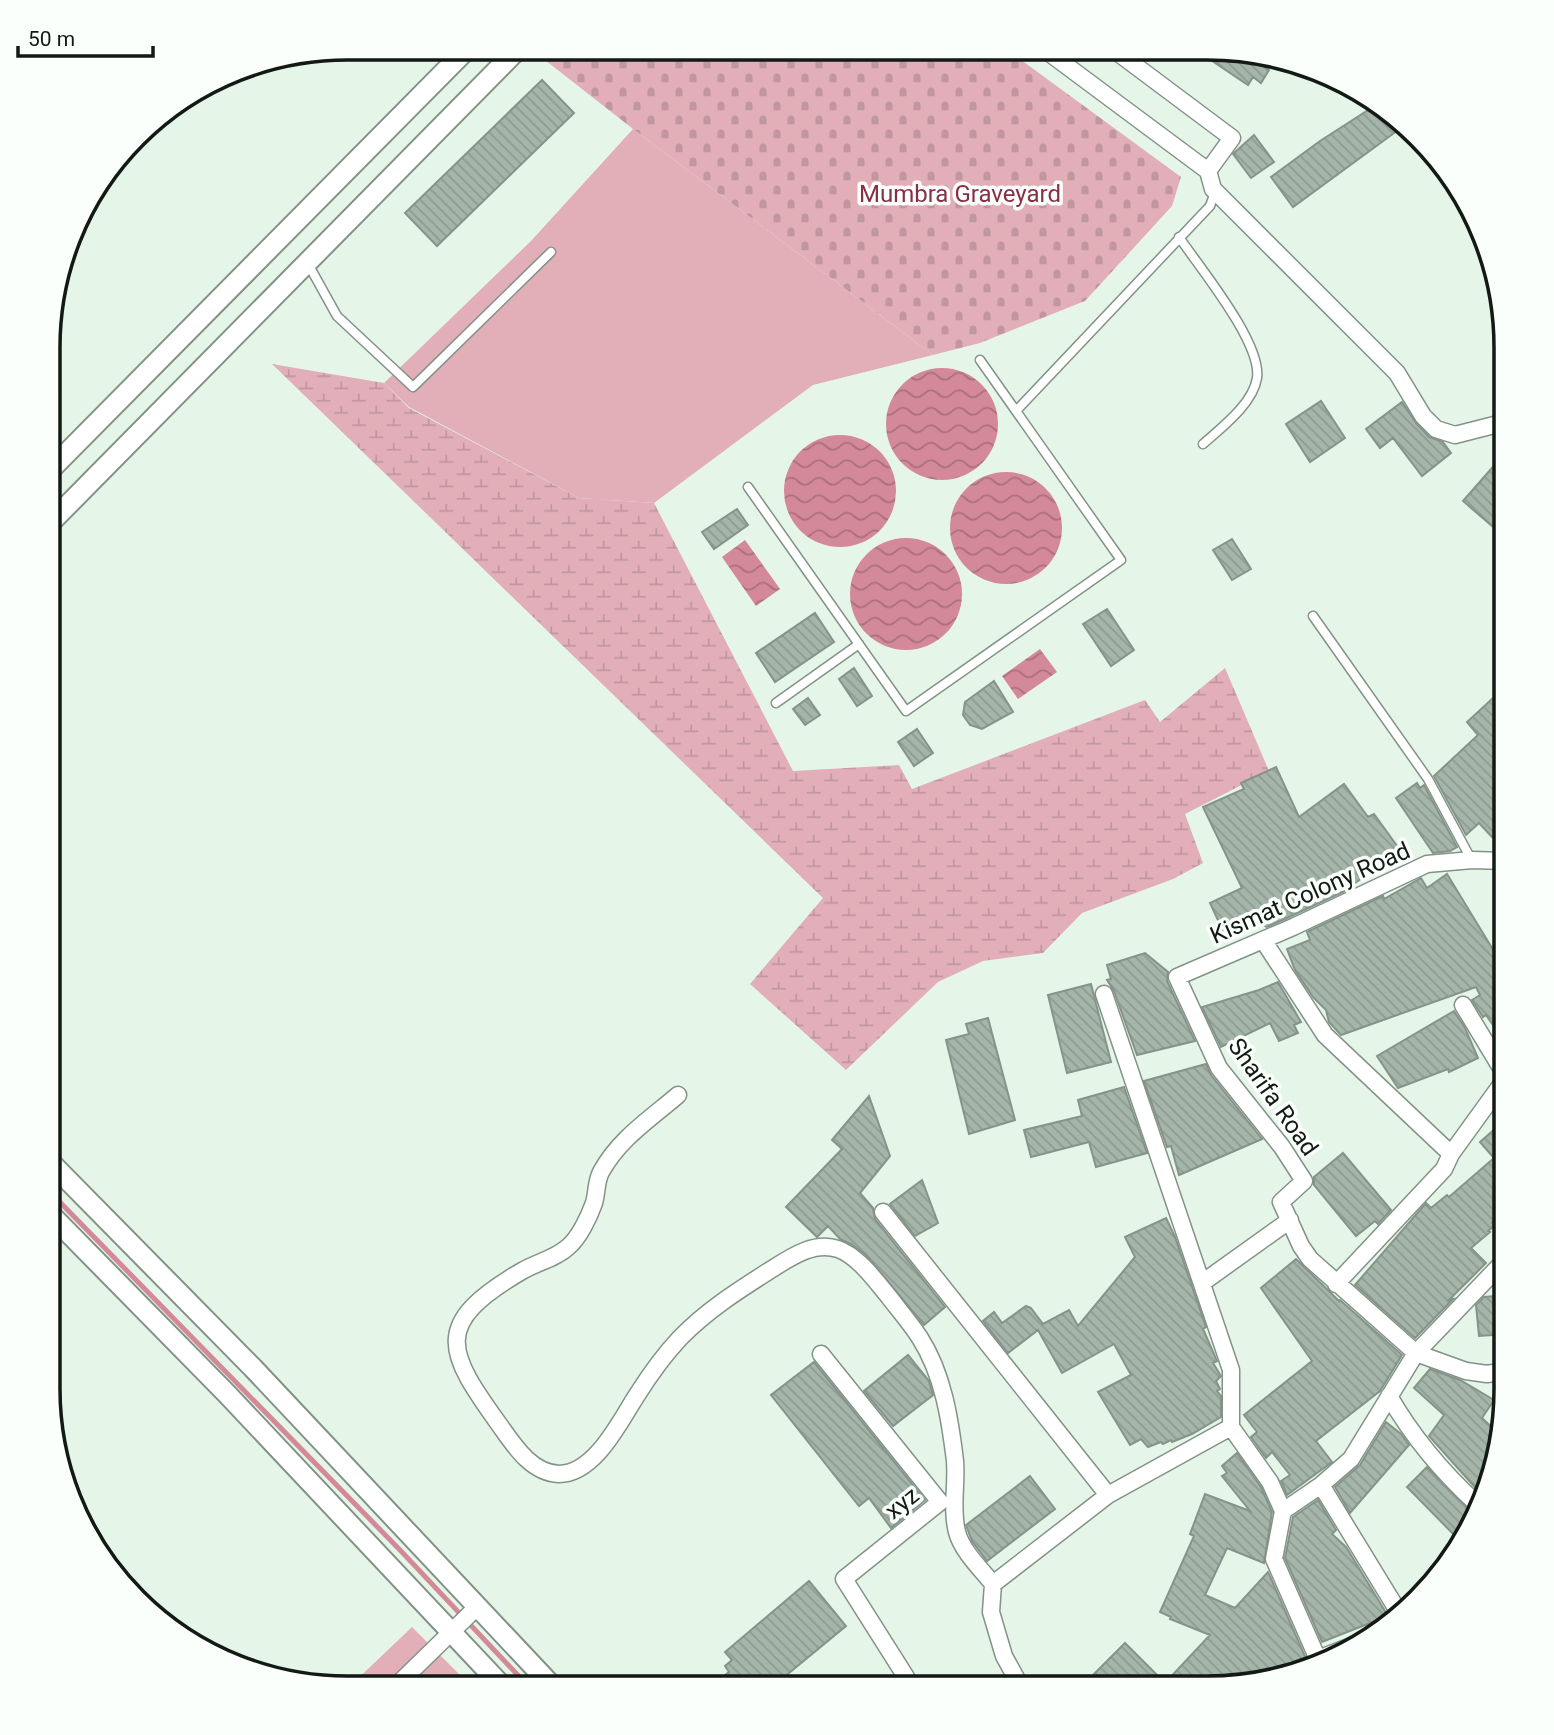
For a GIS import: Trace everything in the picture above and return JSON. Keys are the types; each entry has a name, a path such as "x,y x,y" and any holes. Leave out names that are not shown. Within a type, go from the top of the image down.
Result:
{"street":[{"path":"60,460 456,60"},
{"path":"60,513 507,60"},
{"path":"1059,60 1208,171 1213,189 1397,373 1423,416 1436,429 1455,435 1494,425"},
{"path":"1128,60 1232,138 1208,171"},
{"name":"Kismat Colony Road","path":"1177,977 1427,864 1494,860"},
{"path":"1263,940 1325,1035 1451,1154"},
{"name":"Sharifa Road","path":"1177,977 1219,1068 1282,1147 1304,1181 1282,1202 1290,1220"},
{"path":"1104,994 1231,1370 1231,1427 1270,1482 1283,1511 1274,1559 1316,1654"},
{"path":"1463,1005 1494,1057"},
{"path":"1336,1284 1444,1169 1451,1154 1494,1094"},
{"path":"678,1095 615,1148 599,1176 593,1204 568,1247 499,1286 463,1318 455,1339 459,1360 476,1393 519,1452 537,1468 556,1474 571,1472 591,1459 615,1434 638,1393 678,1340 706,1314 732,1294 808,1250 824,1247 850,1255 880,1285 925,1346 943,1388 955,1463 955,1521 958,1536 993,1584 991,1612 1004,1656 1015,1676"},
{"path":"60,1172 253,1368 474,1610 542,1676"},
{"path":"883,1212 1108,1495"},
{"path":"1202,1283 1290,1220 1306,1252 1336,1284 1416,1353 1466,1371 1494,1373"},
{"path":"60,1224 455,1629 494,1676"},
{"path":"1283,1511 1321,1485 1351,1459 1416,1353 1494,1272"},
{"name":"xyz","path":"821,1354 940,1502 844,1579 905,1676"},
{"path":"1389,1396 1415,1436 1472,1499"},
{"path":"993,1584 1108,1495 1231,1427"},
{"path":"1321,1485 1396,1605"},
{"path":"407,1676 474,1610"}],"lane":[{"path":"1016,411 1210,205 1213,189"},
{"path":"1179,237 1249,340 1257,364 1257,380 1240,411 1203,444"},
{"path":"307,262 337,316 412,387 551,252"},
{"path":"748,487 906,712 1121,560 980,360"},
{"path":"1313,616 1428,779 1472,860"},
{"path":"776,703 859,644"}],"green space":[{"name":"Mumbra Graveyard","path":"545,60 1021,60 1181,177 1172,206 1085,301 980,343 933,355"},
{"path":"633,129 933,355 813,385 654,503 579,498 409,407 384,383 531,241"},
{"path":"272,364 384,383 409,408 579,498 654,503 793,771 899,765 912,789 1145,700 1160,722 1225,668 1269,771 1185,814 1203,863 1173,879 1082,913 1043,953 983,961 938,982 846,1070 750,984 823,898"},
{"path":"412,1627 461,1676 361,1676"}],"water":[{"path":"942,368 963,372 982,384 994,403 998,424 994,445 982,464 963,476 942,480 921,476 902,464 890,445 886,424 890,403 902,384 921,372"},
{"path":"840,435 861,439 880,451 892,470 896,491 892,512 880,531 861,543 840,547 819,543 800,531 788,512 784,491 788,470 800,451 819,439"},
{"path":"1006,472 1027,476 1046,488 1058,507 1062,528 1058,549 1046,568 1027,580 1006,584 985,580 966,568 954,549 950,528 954,507 966,488 985,476"},
{"path":"906,538 927,542 946,554 958,573 962,594 958,615 946,634 927,646 906,650 885,646 866,634 854,615 850,594 854,573 866,554 885,542"},
{"path":"745,540 780,589 756,606 722,557"},
{"path":"1040,649 1057,672 1018,699 1002,676"}],"building":[{"path":"1211,60 1262,65 1269,70 1261,83 1253,77 1248,85"},
{"path":"542,80 574,113 437,246 405,213"},
{"path":"1369,109 1397,131 1293,207 1271,177"},
{"path":"1254,135 1274,162 1251,178 1233,154"},
{"path":"1321,401 1345,438 1310,462 1286,424"},
{"path":"1402,402 1429,437 1443,442 1451,453 1422,476 1393,438 1380,448 1366,429"},
{"path":"1494,466 1492,526 1463,501"},
{"path":"737,509 748,525 714,549 702,532"},
{"path":"1232,539 1251,569 1232,580 1213,550"},
{"path":"1107,609 1134,650 1111,666 1083,624"},
{"path":"815,613 834,642 775,682 756,653"},
{"path":"854,668 872,696 857,706 839,679"},
{"path":"994,681 1013,712 982,729 970,725 963,715 965,702"},
{"path":"1494,697 1492,837 1479,823 1466,835 1434,776 1478,735 1467,722"},
{"path":"808,698 820,715 805,725 793,709"},
{"path":"917,729 933,753 914,766 898,742"},
{"path":"1276,767 1299,817 1344,784 1368,817 1374,814 1400,850 1343,892 1289,917 1267,927 1249,919 1223,931 1210,903 1242,888 1203,807 1244,789 1241,783"},
{"path":"1417,783 1420,788 1424,785 1457,847 1450,851 1433,853 1396,798"},
{"path":"1447,874 1494,951 1494,1027 1486,1015 1483,1017 1472,1000 1480,995 1476,987 1341,1035 1329,1022 1326,1010 1313,997 1295,970 1287,949 1310,940 1307,932 1383,896 1384,899 1421,878 1427,888"},
{"path":"1145,953 1168,972 1167,981 1195,1041 1137,1055 1114,991 1107,980 1111,979 1107,965"},
{"path":"1278,982 1301,1022 1294,1025 1298,1033 1279,1041 1270,1023 1221,1047 1202,1007"},
{"path":"1091,984 1111,1062 1067,1073 1048,995"},
{"path":"1454,1011 1478,1058 1449,1072 1448,1069 1398,1088 1377,1056"},
{"path":"988,1018 1015,1120 969,1134 946,1040 969,1034 966,1024"},
{"path":"1206,1064 1211,1075 1262,1139 1179,1175 1171,1146 1167,1147 1144,1081"},
{"path":"1124,1087 1147,1153 1096,1167 1089,1142 1031,1157 1024,1130 1082,1116 1078,1100"},
{"path":"869,1096 890,1156 860,1193 873,1208 875,1219 945,1307 924,1325 866,1255 840,1239 828,1226 817,1237 786,1207 842,1149 832,1140"},
{"path":"1494,1130 1494,1158 1480,1142"},
{"path":"1343,1153 1391,1210 1378,1224 1375,1221 1356,1236 1314,1185 1314,1177"},
{"path":"1494,1158 1494,1226 1471,1248 1486,1263 1415,1338 1355,1285 1426,1203 1431,1208 1447,1195 1449,1197"},
{"path":"922,1180 938,1223 915,1236 890,1204"},
{"path":"1166,1218 1206,1327 1203,1329 1217,1361 1213,1363 1221,1376 1216,1381 1220,1389 1217,1391 1221,1396 1221,1417 1172,1442 1161,1442 1148,1447 1141,1439 1130,1445 1098,1392 1131,1375 1114,1344 1062,1373 1038,1330 1008,1353 983,1321 994,1312 1002,1323 1026,1306 1031,1308 1043,1324 1069,1310 1078,1326 1135,1257 1125,1237"},
{"path":"1296,1259 1339,1301 1402,1355 1380,1391 1316,1441 1332,1462 1287,1495 1281,1481 1290,1475 1272,1452 1266,1458 1251,1437 1257,1432 1244,1415 1312,1361 1261,1288"},
{"path":"1494,1296 1494,1335 1479,1336 1476,1305 1484,1297"},
{"path":"908,1355 929,1381 933,1395 893,1426 864,1391"},
{"path":"814,1362 925,1500 891,1528 869,1498 859,1506 771,1395"},
{"path":"1430,1369 1460,1380 1494,1400 1482,1418 1492,1427 1485,1463 1476,1489 1429,1436 1444,1415 1414,1388"},
{"path":"1386,1422 1401,1434 1409,1445 1350,1513 1335,1487 1360,1465"},
{"path":"1237,1453 1261,1487 1272,1512 1264,1563 1227,1548 1205,1595 1235,1608 1268,1572 1306,1658 1245,1673 1172,1676 1210,1635 1170,1619 1171,1617 1160,1612 1194,1536 1190,1534 1205,1494 1250,1511 1222,1476 1227,1473 1222,1466"},
{"path":"1427,1467 1468,1508 1454,1535 1407,1487"},
{"path":"1030,1476 1055,1509 987,1561 972,1541 966,1525"},
{"path":"1318,1500 1336,1530 1332,1534 1346,1547 1386,1613 1375,1621 1322,1642 1285,1558 1293,1517"},
{"path":"809,1581 846,1626 785,1676 724,1676 729,1672 725,1666 732,1660 725,1652"},
{"path":"1125,1643 1158,1676 1092,1676"}],"waterway":[{"path":"60,1202 400,1550 519,1676"}]}
